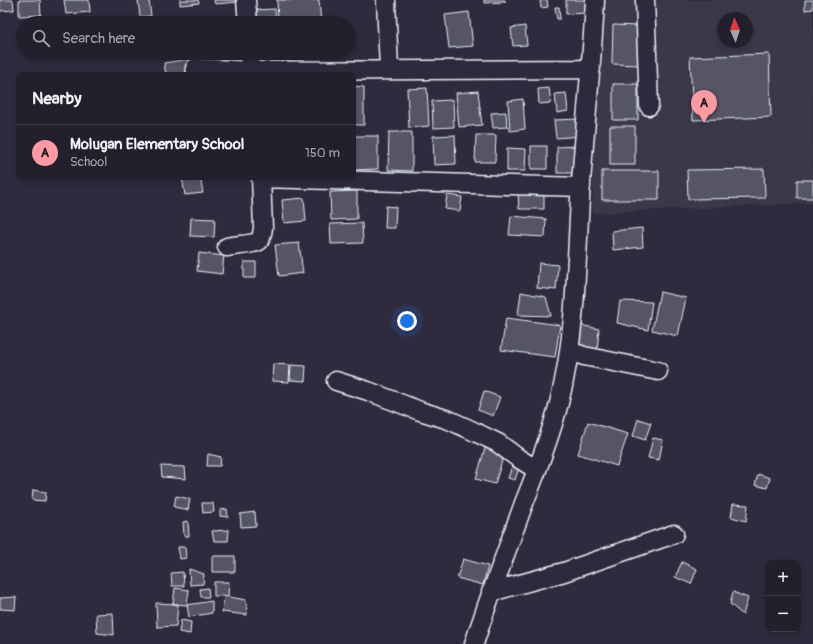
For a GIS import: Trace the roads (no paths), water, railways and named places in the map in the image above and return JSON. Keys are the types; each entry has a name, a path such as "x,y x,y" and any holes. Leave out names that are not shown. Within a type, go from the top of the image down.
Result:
{"street":[{"path":"246,0 247,16"},
{"path":"386,0 389,70"},
{"path":"474,644 491,592 537,470 559,404 569,351 575,306 581,186 595,0"},
{"path":"645,0 649,106"},
{"path":"249,60 250,71"},
{"path":"195,68 225,72"},
{"path":"241,72 591,69"},
{"path":"227,247 254,243 262,236 261,180"},
{"path":"356,180 581,186"},
{"path":"569,351 584,356 658,371"},
{"path":"336,381 449,420 498,443 537,470"},
{"path":"491,592 564,572 674,534"}],"place":[{"name":"Molugan Elementary School","path":"704,123"}]}
